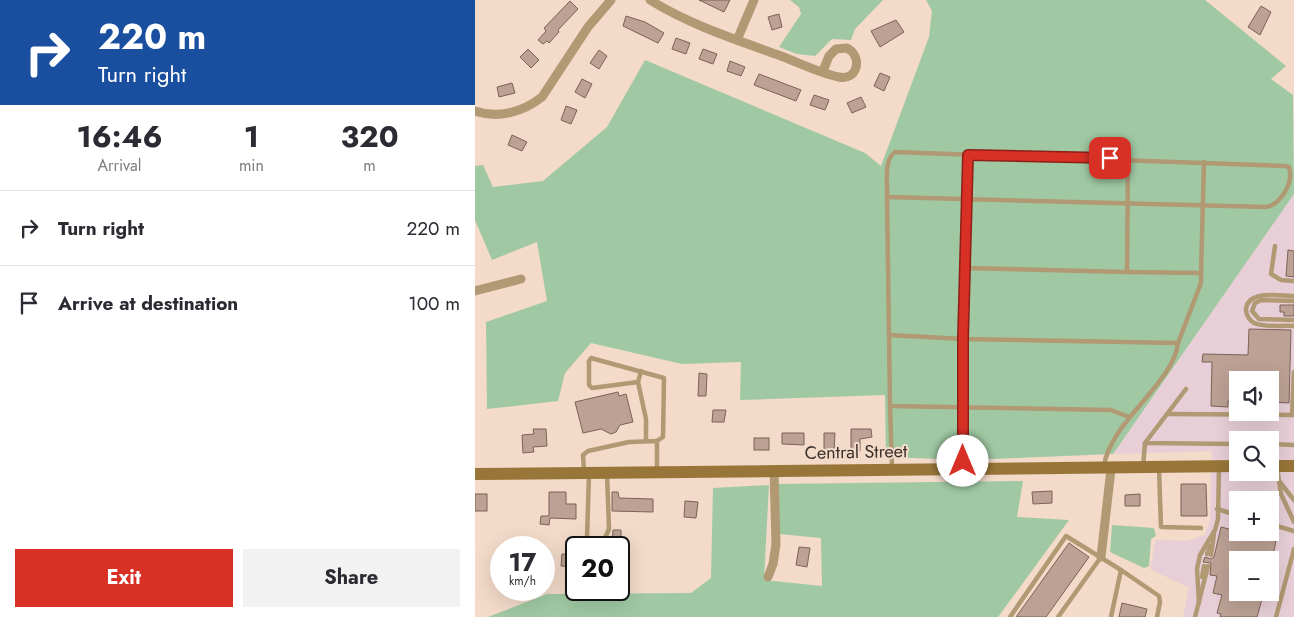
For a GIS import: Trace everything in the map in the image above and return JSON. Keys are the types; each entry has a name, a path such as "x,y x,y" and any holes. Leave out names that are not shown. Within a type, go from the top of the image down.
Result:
{"main road":[{"name":"Central Street","path":"475,474 892,469 1159,469 1229,466"},
{"path":"1279,466 1294,466"}],"street":[{"path":"475,111 490,115 514,112 532,105 542,97 588,28 611,0"},
{"path":"650,0 679,15 737,40 823,71"},
{"path":"737,40 754,0"},
{"path":"475,292 521,279"},
{"path":"1101,557 1107,469"},
{"path":"768,578 773,564 775,544 774,470"}],"lane":[{"path":"887,196 1203,206 1272,206 1282,199 1292,176 1289,167 1285,166 895,152 891,155 888,162 887,196 892,469"},
{"path":"963,469 963,339 968,155"},
{"path":"1127,272 1128,159"},
{"path":"1107,469 1105,456 1129,417 1158,382 1173,357 1201,283 1204,162"},
{"path":"1275,246 1271,274 1281,280 1294,281"},
{"path":"965,268 1201,273"},
{"path":"1294,296 1259,296 1249,301 1246,309 1249,318 1257,324 1294,326"},
{"path":"1294,301 1261,300 1255,303 1252,311 1259,319 1294,320"},
{"path":"889,335 963,339 1178,342"},
{"path":"607,473 609,529 605,538 589,541 587,538 587,473 583,455 588,451 629,442 657,441 663,437 665,380 662,376 591,358 589,361 589,385 592,388 638,382"},
{"path":"641,371 638,382 646,419 646,441"},
{"path":"1167,414 1293,415 1294,372"},
{"path":"1143,469 1145,443 1186,389"},
{"path":"890,406 1111,410 1129,417"},
{"path":"657,441 657,473"},
{"path":"1145,443 1229,444"},
{"path":"1279,444 1294,445"},
{"path":"1209,555 1218,519 1219,466"},
{"path":"1159,469 1161,527 1201,528"},
{"path":"1278,481 1281,494 1294,522"},
{"path":"1279,481 1294,500"},
{"path":"1217,509 1229,513"},
{"path":"1279,527 1294,531"},
{"path":"1199,603 1200,554 1215,530"},
{"path":"1009,617 1066,536 1159,596 1160,602 1157,617"},
{"path":"1276,617 1294,549"},
{"path":"1058,617 1101,557"},
{"path":"1195,617 1206,566"},
{"path":"1111,617 1121,570"}],"shaded area":[{"path":"1294,194 1294,617 1183,617 1189,588 1150,569 1156,540 1187,541 1205,535 1210,520 1212,451 1113,454"}],"green space":[{"path":"790,0 883,0 855,29 851,40 832,39 815,56 797,54 779,47 801,14 799,7"},
{"path":"926,0 1205,0 1286,66 1271,79 1293,95 1294,194 1113,454 966,460 886,457 885,395 740,400 741,362 682,364 591,343 565,373 558,401 487,409 486,322 547,301 537,242 492,260 475,220 475,166 483,165 493,187 543,181 607,127 645,60 865,153 881,166 929,37 932,11"},
{"path":"1023,481 1017,517 1069,520 998,617 488,617 529,601 555,601 555,594 565,594 565,601 630,601 630,593 691,593 711,578 713,488 769,485 764,580 822,586 821,538 779,534 775,484"},
{"path":"1112,525 1154,528 1156,536 1151,539 1149,566 1144,568 1110,552"}],"building":[{"path":"699,0 730,0 724,12"},
{"path":"570,1 578,9 558,30 559,32 549,43 547,41 543,44 538,40 546,31 544,28"},
{"path":"1261,6 1271,12 1260,35 1248,27"},
{"path":"779,14 782,27 772,30 768,17"},
{"path":"626,16 645,22 664,33 658,43 623,26"},
{"path":"896,20 904,32 880,47 871,31"},
{"path":"676,38 690,43 686,54 672,49"},
{"path":"528,49 539,60 531,68 520,57"},
{"path":"703,49 717,54 713,64 699,59"},
{"path":"599,50 607,56 599,69 590,63"},
{"path":"730,61 745,67 741,76 727,71"},
{"path":"880,73 890,77 884,91 874,86"},
{"path":"759,74 801,90 796,101 754,85"},
{"path":"582,79 592,84 585,98 575,92"},
{"path":"512,83 515,93 499,97 497,87"},
{"path":"814,95 829,100 825,110 810,105"},
{"path":"861,97 866,107 852,113 847,103"},
{"path":"566,106 577,110 571,124 561,120"},
{"path":"512,135 527,142 522,151 508,145"},
{"path":"1288,250 1294,251 1294,277 1286,276"},
{"path":"1280,305 1294,305 1294,316 1284,316 1284,312 1280,312"},
{"path":"1249,329 1291,330 1289,403 1279,402 1279,371 1229,371 1228,407 1211,406 1212,362 1202,362 1203,354 1248,355"},
{"path":"699,373 707,374 706,396 698,396"},
{"path":"618,392 619,396 626,394 633,422 620,425 616,432 611,434 601,429 583,433 575,402"},
{"path":"713,410 726,410 724,422 712,422"},
{"path":"533,429 546,429 547,446 533,447 534,452 523,453 522,435 534,434"},
{"path":"851,429 871,429 872,437 860,439 860,451 851,451"},
{"path":"782,433 804,433 804,445 782,444"},
{"path":"824,433 835,433 834,452 824,452"},
{"path":"754,438 769,438 769,450 754,450"},
{"path":"1181,484 1206,484 1207,516 1181,516"},
{"path":"1052,491 1052,503 1033,504 1032,492"},
{"path":"549,492 566,492 566,504 576,504 576,519 550,518 549,525 540,524 541,516 549,516"},
{"path":"612,492 618,492 619,498 653,499 653,512 612,511"},
{"path":"475,494 487,494 487,511 475,511"},
{"path":"1140,494 1140,506 1125,506 1125,495"},
{"path":"685,501 698,502 696,518 684,517"},
{"path":"1221,527 1229,529 1229,541 1276,541 1274,551 1229,551 1229,601 1261,601 1257,617 1220,617 1221,614 1217,613 1222,595 1213,593 1217,576 1210,575 1211,563 1203,562 1205,557 1211,559 1214,557"},
{"path":"613,530 621,530 621,536 613,536"},
{"path":"1069,543 1089,557 1046,617 1016,617"},
{"path":"799,547 810,548 807,567 796,565"},
{"path":"562,554 565,554 565,566 561,566"},
{"path":"1122,603 1147,609 1145,617 1119,617"}],"route":[{"path":"963,461 963,339 968,155 1110,158"}]}
